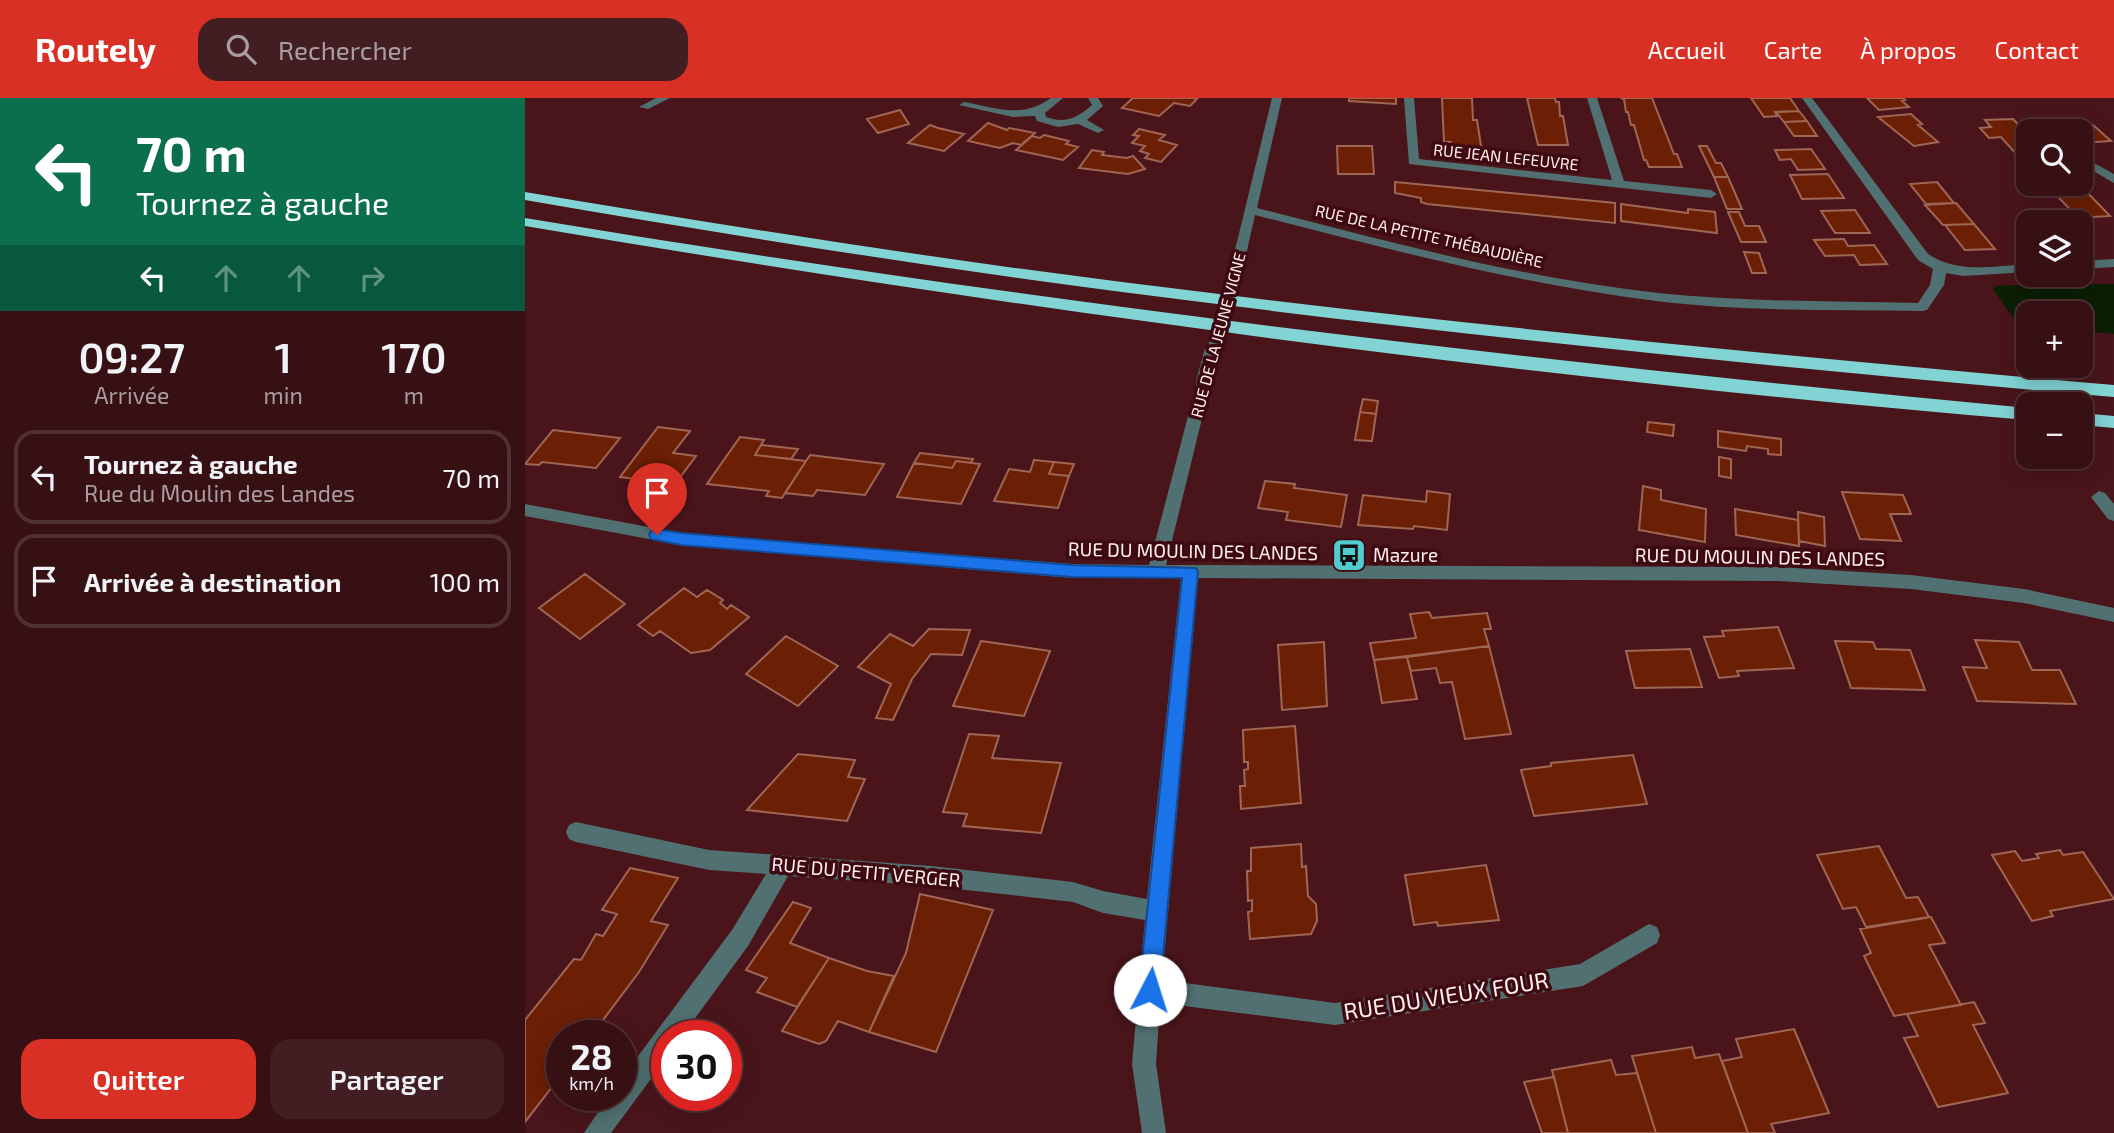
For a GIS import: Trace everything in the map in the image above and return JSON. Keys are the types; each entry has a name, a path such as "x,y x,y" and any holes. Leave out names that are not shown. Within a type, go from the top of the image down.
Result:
{"highway":[{"path":"525,196 883,254 1271,305 1678,350 2114,391"},
{"path":"525,222 838,274 1128,315 1577,369 2016,413"},
{"path":"2093,420 2114,422"}],"street":[{"path":"644,107 664,98"},
{"path":"964,105 1013,114 1039,112 1058,98"},
{"path":"1080,121 1098,106 1093,98"},
{"name":"RUE DE LA JEUNE VIGNE","path":"1156,571 1242,246 1277,98"},
{"name":"RUE JEAN LEFEUVRE","path":"1409,98 1413,162 1711,194"},
{"name":"RUE JEAN LEFEUVRE","path":"1592,98 1619,184"},
{"path":"1807,98 1923,257 1940,268 1963,272 2016,269"},
{"path":"1039,112 1041,119 1051,123 1080,121 1098,130"},
{"path":"2093,166 2113,177"},
{"name":"RUE DE LA PETITE THÉBAUDIÈRE","path":"1250,211 1460,264 1545,281 1658,297 1708,301 1922,307 1937,285 1940,268"},
{"path":"2093,264 2114,263"},
{"path":"2099,497 2114,515"},
{"name":"RUE DU MOULIN DES LANDES","path":"525,510 681,539 1072,571 1778,574 1911,582 2024,596 2114,615"},
{"path":"1153,1133 1144,1063 1156,911 1190,572"},
{"name":"RUE DU PETIT VERGER","path":"576,832 709,860 931,876 1073,892 1103,902 1156,911"},
{"path":"680,1020 740,938 783,865"},
{"name":"RUE DU VIEUX FOUR","path":"1150,990 1217,1001 1335,1014 1583,975 1649,935"},
{"path":"596,1133 651,1059"}],"shaded area":[{"path":"2093,284 2114,284 2114,334 2093,332 2093,301 2016,301 2016,322 1993,289 1995,286 2011,285 2093,287"}],"building":[{"path":"1133,98 1197,99 1190,106 1174,103 1159,116 1122,108"},
{"path":"1349,98 1396,98 1396,104 1349,101"},
{"path":"1442,98 1472,98 1473,120 1477,120 1482,152 1451,151 1451,142 1444,142"},
{"path":"1527,98 1555,98 1556,102 1559,102 1568,145 1538,145"},
{"path":"1621,98 1652,98 1674,154 1677,154 1682,167 1649,167 1644,160 1634,125 1631,125 1624,99"},
{"path":"1751,98 1790,98 1799,111 1775,112 1777,116 1764,117"},
{"path":"1867,98 1903,98 1905,100 1902,101 1909,107 1879,110"},
{"path":"900,110 909,124 878,133 867,119"},
{"path":"1799,111 1807,121 1784,122 1776,112"},
{"path":"1911,114 1922,124 1918,125 1938,142 1914,146 1878,117"},
{"path":"2013,119 2016,122 2016,154 2001,137 1989,138 1980,128 1991,127 1985,120"},
{"path":"1807,121 1817,136 1794,136 1784,122"},
{"path":"988,123 1007,130 1009,128 1035,133 1021,145 1013,143 1000,148 968,141"},
{"path":"930,125 964,134 944,151 908,143"},
{"path":"2093,125 2111,141 2093,142"},
{"path":"1139,129 1165,135 1159,140 1177,145 1161,162 1145,158 1149,154 1140,151 1145,146 1132,143 1139,136 1133,135"},
{"path":"1044,135 1069,141 1066,144 1078,147 1063,160 1016,150 1032,136 1040,138"},
{"path":"1337,146 1372,146 1374,174 1338,174"},
{"path":"1699,146 1707,146 1728,177 1714,177"},
{"path":"1811,149 1825,169 1798,170 1791,159 1780,160 1775,150"},
{"path":"1092,150 1104,152 1102,155 1127,158 1133,156 1145,169 1128,174 1079,168"},
{"path":"1828,174 1844,198 1802,199 1790,175"},
{"path":"1714,177 1728,177 1742,209 1727,209"},
{"path":"1395,182 1615,203 1615,223 1427,204 1421,202 1421,198 1395,193"},
{"path":"1937,182 1954,203 1926,204 1910,184"},
{"path":"2057,196 2091,196 2110,216 2093,217 2093,210 2070,210"},
{"path":"1956,203 1974,224 1943,225 1925,205"},
{"path":"1621,204 1688,213 1688,209 1715,212 1717,233 1621,221"},
{"path":"1855,210 1870,233 1835,233 1821,211"},
{"path":"1728,212 1739,212 1745,226 1759,226 1766,242 1741,242"},
{"path":"1974,224 1995,249 1965,250 1945,225"},
{"path":"1844,239 1848,246 1874,245 1887,264 1860,265 1854,255 1825,256 1814,240"},
{"path":"1744,252 1759,253 1766,273 1752,273"},
{"path":"1363,399 1378,401 1376,414 1360,412"},
{"path":"1360,412 1376,414 1372,441 1355,440"},
{"path":"1648,422 1674,425 1673,436 1647,432"},
{"path":"658,427 690,431 673,453 696,456 675,484 620,477"},
{"path":"553,430 620,438 596,468 542,462 539,465 525,464"},
{"path":"1718,431 1781,439 1781,455 1768,454 1768,449 1747,446 1746,451 1718,447"},
{"path":"740,437 764,440 755,455 806,461 782,498 766,496 769,491 707,484"},
{"path":"761,445 798,449 791,459 755,455"},
{"path":"920,453 973,459 971,463 956,461 952,468 914,463"},
{"path":"810,455 884,464 865,495 817,490 813,496 785,493"},
{"path":"1719,457 1731,459 1731,478 1719,476"},
{"path":"1034,460 1054,462 1049,474 1069,476 1058,508 994,501 1009,469 1030,472"},
{"path":"956,461 980,464 961,504 897,497 914,463 952,468"},
{"path":"1054,462 1074,464 1069,476 1049,474"},
{"path":"1265,481 1347,495 1341,527 1286,520 1288,512 1258,508"},
{"path":"1643,486 1661,490 1661,500 1706,509 1705,542 1639,530"},
{"path":"1427,491 1450,494 1447,530 1414,526 1413,529 1358,525 1363,495 1426,502"},
{"path":"1842,492 1903,495 1911,514 1890,514 1901,541 1860,539"},
{"path":"1735,509 1798,520 1799,546 1736,535"},
{"path":"1798,512 1824,517 1825,546 1799,541"},
{"path":"585,574 625,604 580,639 539,608"},
{"path":"684,588 697,597 707,590 723,600 720,603 727,609 731,605 749,617 710,650 691,653 660,631 653,636 638,625"},
{"path":"1429,612 1432,618 1487,613 1491,629 1484,629 1489,646 1374,660 1370,643 1416,638 1410,614"},
{"path":"1778,627 1794,668 1737,671 1739,676 1719,678 1704,637 1724,636 1722,631"},
{"path":"929,629 970,630 962,655 931,654 912,679 893,720 876,718 891,684 858,667 890,634 913,646"},
{"path":"786,636 838,666 798,706 746,674"},
{"path":"1975,640 2019,642 2032,670 2060,670 2076,704 1977,701 1963,667 1987,668"},
{"path":"981,641 1050,651 1024,716 953,706"},
{"path":"1835,641 1873,642 1876,649 1910,650 1925,690 1851,688"},
{"path":"1324,642 1327,706 1282,710 1278,645"},
{"path":"1489,646 1511,734 1465,739 1452,682 1440,683 1436,668 1411,671 1407,657"},
{"path":"1690,649 1702,687 1635,688 1626,651"},
{"path":"1407,657 1417,699 1382,703 1374,660"},
{"path":"1295,726 1301,803 1241,809 1240,786 1245,786 1244,770 1248,769 1248,762 1244,762 1243,730"},
{"path":"969,734 999,736 992,758 1061,763 1041,833 963,826 967,814 943,812"},
{"path":"798,754 855,760 848,777 865,779 847,821 747,810"},
{"path":"1633,755 1647,804 1534,816 1521,770 1551,766 1551,763"},
{"path":"1301,844 1308,896 1316,904 1317,921 1311,934 1250,939 1248,912 1252,911 1252,900 1248,901 1247,871 1251,871 1251,848"},
{"path":"1879,846 1906,898 1918,897 1929,917 1866,927 1856,907 1843,909 1817,855"},
{"path":"2060,850 2063,855 2083,852 2114,899 2050,911 2053,916 2032,921 1992,855 2015,851 2022,861 2039,858 2036,854"},
{"path":"1486,865 1499,920 1438,926 1437,922 1414,925 1405,875"},
{"path":"630,868 678,878 651,921 668,925 639,972 603,1020 546,1020 546,1095 525,1122 525,1020 574,959 581,960 596,934 603,936 617,914 602,910"},
{"path":"920,894 993,910 936,1052 869,1032 906,953"},
{"path":"793,902 811,908 790,943 829,958 797,1007 757,992 767,978 746,970"},
{"path":"1931,917 1945,943 1929,945 1961,1005 1894,1016 1864,956 1871,953 1860,929"},
{"path":"829,958 867,971 894,976 869,1032 838,1021 826,1041 819,1044 782,1031"},
{"path":"1974,1002 1985,1023 1973,1025 2008,1093 1938,1107 1904,1038 1918,1036 1907,1014"},
{"path":"1794,1029 1829,1113 1771,1124 1775,1133 1748,1133 1722,1061 1742,1057 1736,1039"},
{"path":"1692,1047 1695,1058 1719,1054 1748,1133 1656,1133 1632,1056"},
{"path":"1611,1060 1616,1075 1637,1073 1656,1133 1568,1133 1552,1070"},
{"path":"1554,1077 1568,1133 1542,1133 1524,1082"}],"place":[{"name":"Mazure","path":"1349,555"}],"route":[{"path":"657,535 1072,571 1190,572 1150,990"}]}
